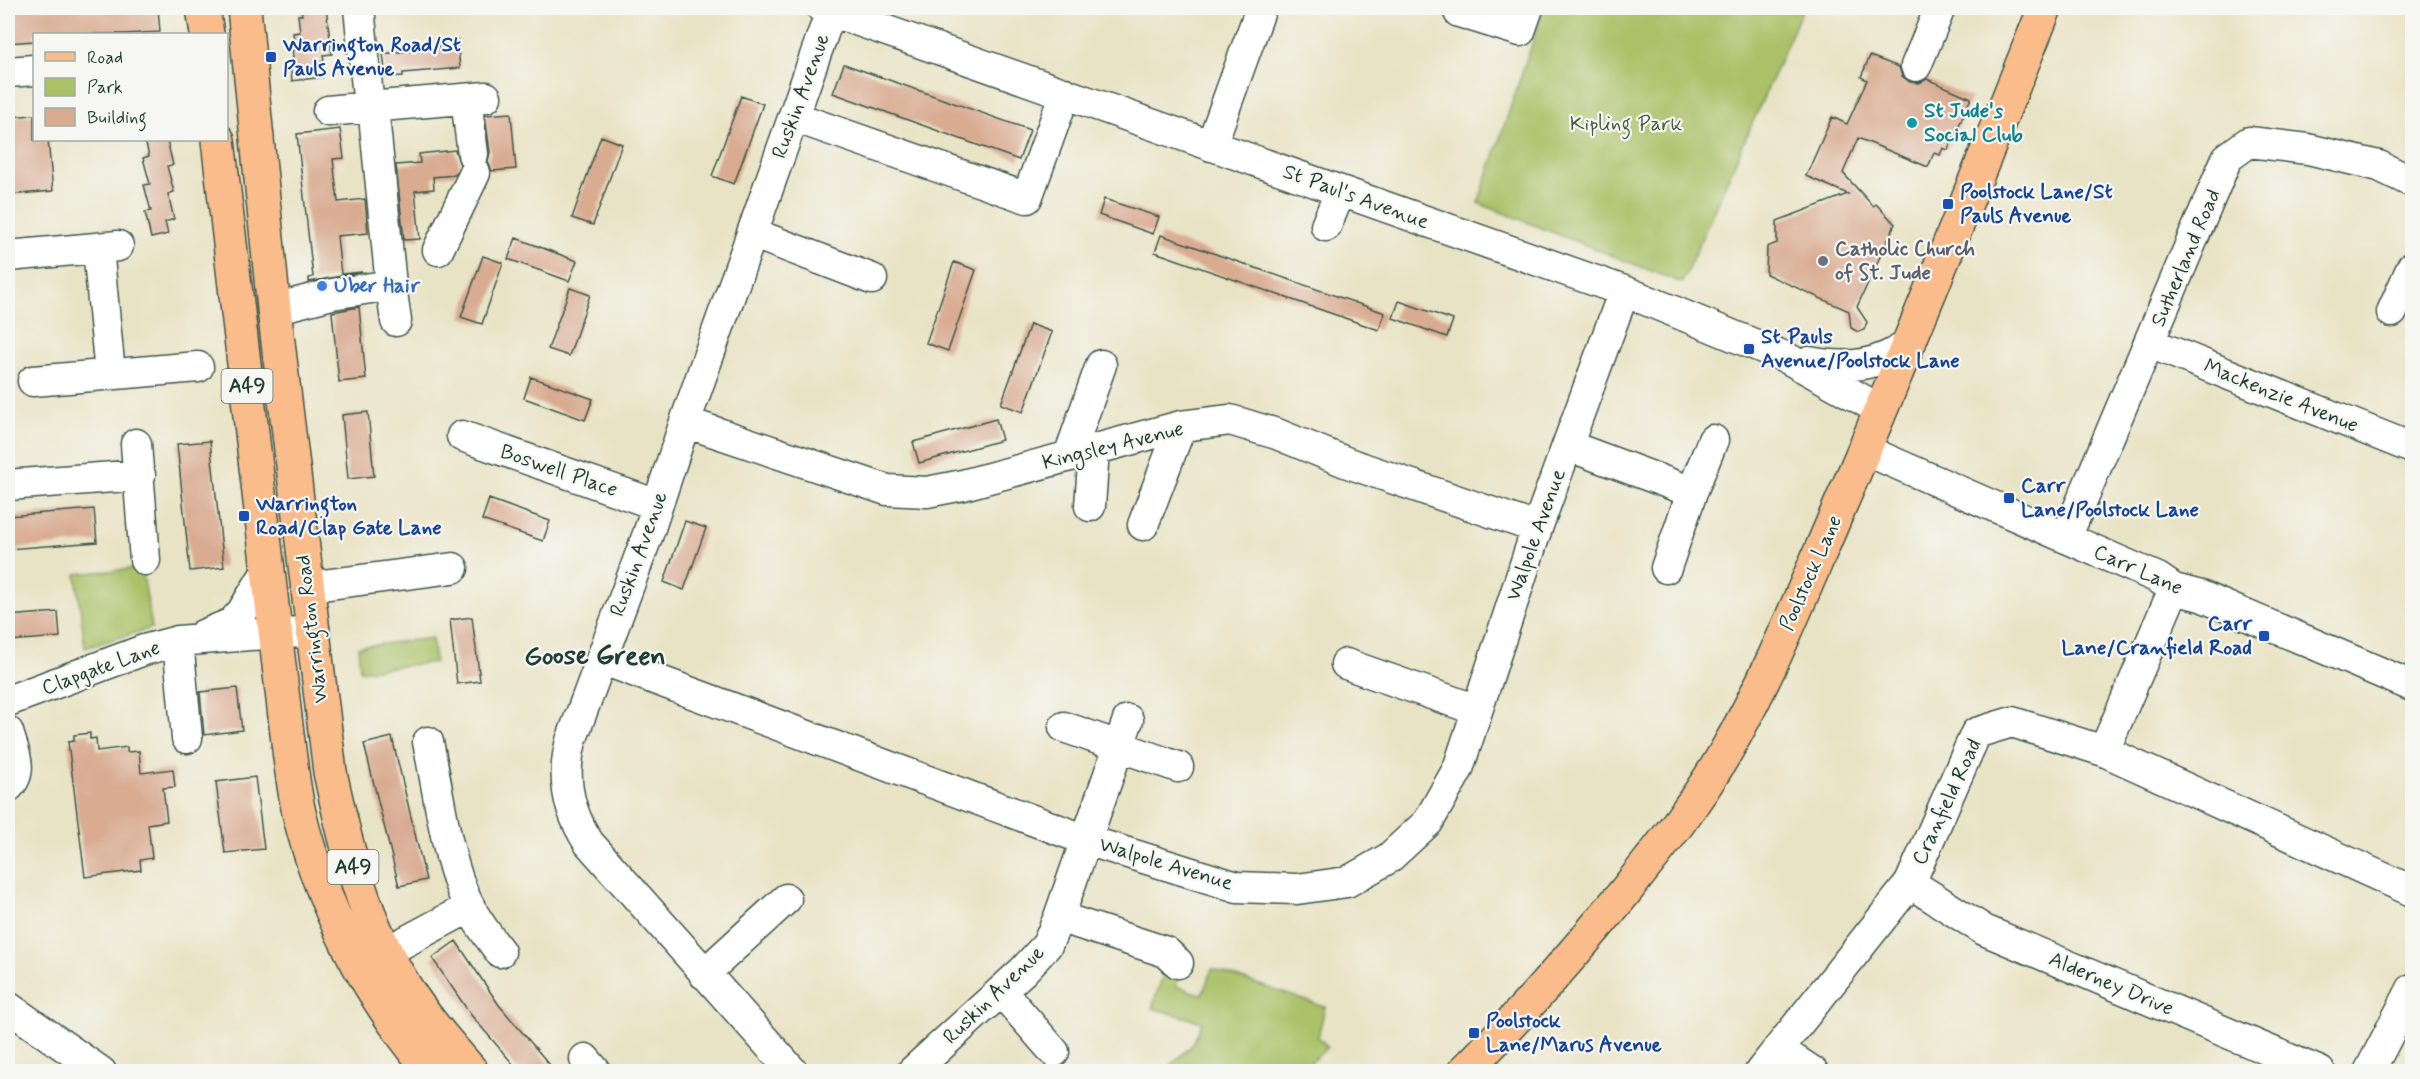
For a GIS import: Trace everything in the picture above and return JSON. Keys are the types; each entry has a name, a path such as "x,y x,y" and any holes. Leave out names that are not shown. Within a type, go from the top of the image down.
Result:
{"main road":[{"name":"Poolstock Lane","path":"1464,1071 1503,1033 1577,951 1669,836 1724,755 1764,679 1865,450 1911,342 2045,8"},
{"name":"Warrington Road","path":"247,10 274,309 330,772 344,840 364,904 386,952 406,988 434,1028 472,1071"},
{"name":"Warrington Road","path":"218,141 292,772 299,811 311,854 359,970 386,1012 432,1071"}],"street":[{"path":"359,8 396,321"},
{"path":"1211,146 1260,8"},
{"path":"1459,12 1520,31 1528,8"},
{"path":"1916,66 1940,8"},
{"name":"St Paul's Avenue","path":"826,9 1624,291 1785,357 1881,410"},
{"name":"Ruskin Avenue","path":"793,1071 589,843 574,819 566,786 567,754 794,117 826,9"},
{"path":"8,72 33,70"},
{"path":"794,117 1027,198 1065,93"},
{"path":"328,111 476,98 474,163 438,250"},
{"name":"Sutherland Road","path":"2066,538 2228,158 2248,142 2308,149 2379,166 2412,182"},
{"path":"1326,226 1341,192"},
{"path":"752,233 872,279"},
{"path":"8,256 109,247 110,374"},
{"path":"2392,312 2412,267"},
{"path":"274,309 332,294 391,285"},
{"name":"Walpole Avenue","path":"601,659 1086,840 1237,887 1297,889 1347,882 1389,858 1428,822 1458,769 1537,528 1624,291"},
{"path":"1785,357 1833,366 1853,366 1886,359 1911,342"},
{"name":"Mackenzie Avenue","path":"2150,344 2412,448"},
{"path":"1090,506 1082,453 1101,365"},
{"path":"33,381 198,367"},
{"name":"Kingsley Avenue","path":"685,422 887,490 927,492 1181,426 1230,420 1277,434 1348,463 1537,528"},
{"path":"1143,525 1181,426"},
{"name":"Boswell Place","path":"462,436 657,506"},
{"path":"1666,568 1713,440"},
{"path":"136,444 145,560"},
{"path":"1569,446 1692,492"},
{"name":"Carr Lane","path":"1865,450 2158,578 2174,589 2201,596 2412,686"},
{"path":"8,485 140,475"},
{"name":"Clapgate Lane","path":"187,640 232,622 242,612 269,568"},
{"path":"307,587 453,568"},
{"path":"2104,751 2174,589"},
{"name":"Clapgate Lane","path":"8,701 144,650 187,640 313,632"},
{"path":"187,640 187,738"},
{"path":"1346,664 1477,710"},
{"name":"Cranfield Road","path":"1769,1060 1910,883 1976,733 2012,722 2104,751 2412,891"},
{"path":"1064,727 1123,733 1178,766"},
{"path":"8,732 18,766 17,776 8,787"},
{"name":"Ruskin Avenue","path":"912,1071 1002,992 1047,945 1059,917 1123,733"},
{"path":"428,742 446,830 462,892 500,952"},
{"name":"Alderney Drive","path":"1910,883 1983,930 2320,1071"},
{"path":"704,974 786,900"},
{"path":"386,952 470,907"},
{"path":"1059,917 1166,952 1178,963"},
{"path":"2369,1071 2412,988"},
{"path":"1002,992 1054,1053"},
{"path":"8,1006 101,1071"},
{"path":"1769,1060 1813,1071"}],"green space":[{"name":"Kipling Park","path":"1544,8 1803,8 1682,283 1478,203"},
{"path":"142,568 152,628 85,648 76,574"},
{"path":"432,638 435,662 360,671 358,647"},
{"path":"1170,954 1184,959 1176,986 1202,995 1212,969 1325,1007 1318,1037 1328,1047 1301,1071 1165,1071 1193,1044 1202,1022 1152,1008"}],"building":[{"path":"158,8 160,32 33,33 33,41 8,43 8,9"},
{"path":"301,8 326,8 332,54 323,55 324,61 321,62 323,77 292,81 290,65 294,64 292,49 295,50 293,33 300,32 298,15 302,15"},
{"path":"457,39 460,68 403,73 403,76 386,77 383,54 438,47 438,41"},
{"path":"1870,56 1899,67 1902,76 1910,82 1919,83 1927,79 1971,98 1948,150 1943,148 1940,155 1934,153 1928,167 1858,138 1843,173 1873,206 1876,204 1895,224 1857,307 1867,322 1864,330 1858,332 1851,328 1849,311 1766,274 1767,247 1777,243 1777,221 1848,194 1806,176 1832,117 1847,124 1867,80 1861,77"},
{"path":"844,64 1030,130 1019,160 833,93"},
{"path":"741,96 763,104 734,184 712,176"},
{"path":"511,113 516,169 492,171 488,162 490,152 485,115"},
{"path":"33,115 33,141 48,141 53,191 8,195 8,117"},
{"path":"340,129 344,158 333,159 338,202 365,199 368,233 337,236 341,274 362,272 309,282 309,278 313,277 297,134"},
{"path":"601,136 622,144 593,225 572,218"},
{"path":"145,141 167,141 173,165 167,166 174,192 168,194 174,219 165,222 168,234 151,238 145,212 151,211 144,185 150,184 143,158 149,156"},
{"path":"455,150 460,165 455,175 433,177 434,189 415,191 420,239 404,240 396,165 420,163 419,154"},
{"path":"1104,199 1159,217 1153,234 1099,215"},
{"path":"1161,235 1385,313 1379,330 1155,252"},
{"path":"516,238 577,261 569,281 508,259"},
{"path":"483,256 503,263 482,324 461,317"},
{"path":"954,262 976,270 948,351 926,343"},
{"path":"570,288 590,295 569,356 548,349"},
{"path":"1399,301 1453,320 1447,337 1393,318"},
{"path":"359,307 366,379 339,382 332,312"},
{"path":"1030,324 1052,332 1023,412 1001,404"},
{"path":"531,377 593,399 585,420 524,398"},
{"path":"368,412 374,476 348,479 342,415"},
{"path":"996,419 1002,440 919,463 913,442"},
{"path":"210,441 224,567 190,571 177,444"},
{"path":"489,499 550,521 543,541 482,520"},
{"path":"94,509 97,542 8,549 8,516"},
{"path":"685,521 706,528 684,590 664,582"},
{"path":"58,612 60,637 8,641 8,616"},
{"path":"472,617 480,681 457,684 450,620"},
{"path":"237,688 242,730 204,735 200,692"},
{"path":"90,733 90,739 96,738 97,751 127,747 127,752 139,751 141,773 173,769 175,787 163,788 167,821 148,824 152,858 140,860 141,870 85,877 68,742 74,741 74,735"},
{"path":"392,737 426,880 399,886 364,744"},
{"path":"255,777 264,849 225,853 216,782"},
{"path":"456,941 499,1005 555,1071 519,1071 471,1015 432,958"}],"place":[{"name":"Warrington Road/St Pauls Avenue","path":"271,57"},
{"name":"St Jude's Social Club","path":"1912,123"},
{"name":"Poolstock Lane/St Pauls Avenue","path":"1948,204"},
{"name":"Catholic Church of St. Jude","path":"1823,261"},
{"name":"Uber Hair","path":"322,286"},
{"name":"St Pauls Avenue/Poolstock Lane","path":"1749,349"},
{"name":"Carr Lane/Poolstock Lane","path":"2009,498"},
{"name":"Warrington Road/Clap Gate Lane","path":"244,516"},
{"name":"Carr Lane/Cranfield Road","path":"2264,636"},
{"name":"Poolstock Lane/Marus Avenue","path":"1474,1033"}],"district":[{"name":"Goose Green","path":"595,656"}]}
